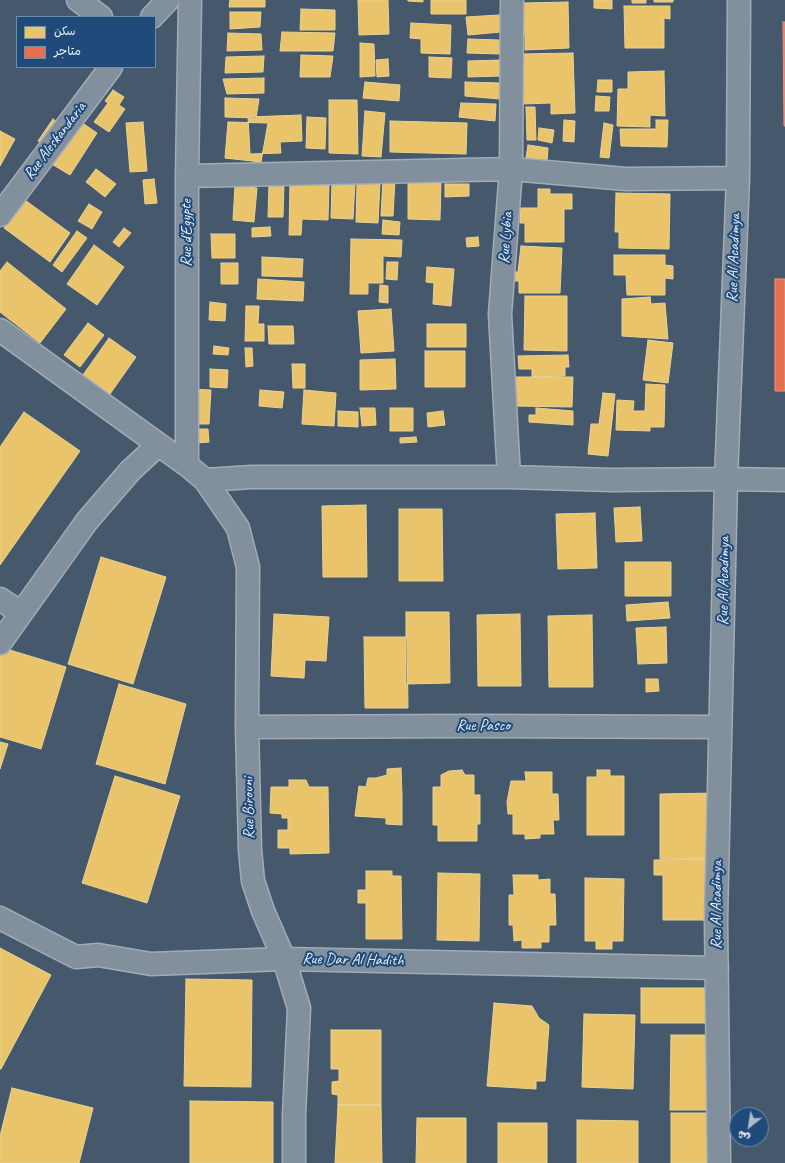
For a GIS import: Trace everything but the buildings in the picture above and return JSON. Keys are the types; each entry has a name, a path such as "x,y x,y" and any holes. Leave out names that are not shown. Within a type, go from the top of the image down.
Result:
{"street":[{"path":"78,0 100,16"},
{"path":"153,16 168,0"},
{"name":"Rue d'Egypte","path":"187,465 187,176 190,0"},
{"name":"Rue Lybia","path":"509,477 500,314 511,169 512,0"},
{"name":"Rue Al Acadimya","path":"719,1163 716,912 726,479 738,178 739,0"},
{"name":"Rue Aleskandaria","path":"0,215 110,68"},
{"path":"187,176 511,169 626,179 738,178"},
{"name":"Rue Birouni","path":"0,330 187,465 205,480 238,528 248,567 247,727 250,850 253,881 263,911 284,959 299,1008 294,1115 294,1163"},
{"path":"0,643 87,521 130,470 158,444"},
{"path":"205,480 260,477 509,477 612,480 785,480"},
{"path":"0,598 21,613"},
{"name":"Rue Pasco","path":"247,727 720,727"},
{"name":"Rue Dar Al Hadith","path":"0,918 76,957 98,955 151,964 284,959 717,968"}]}
